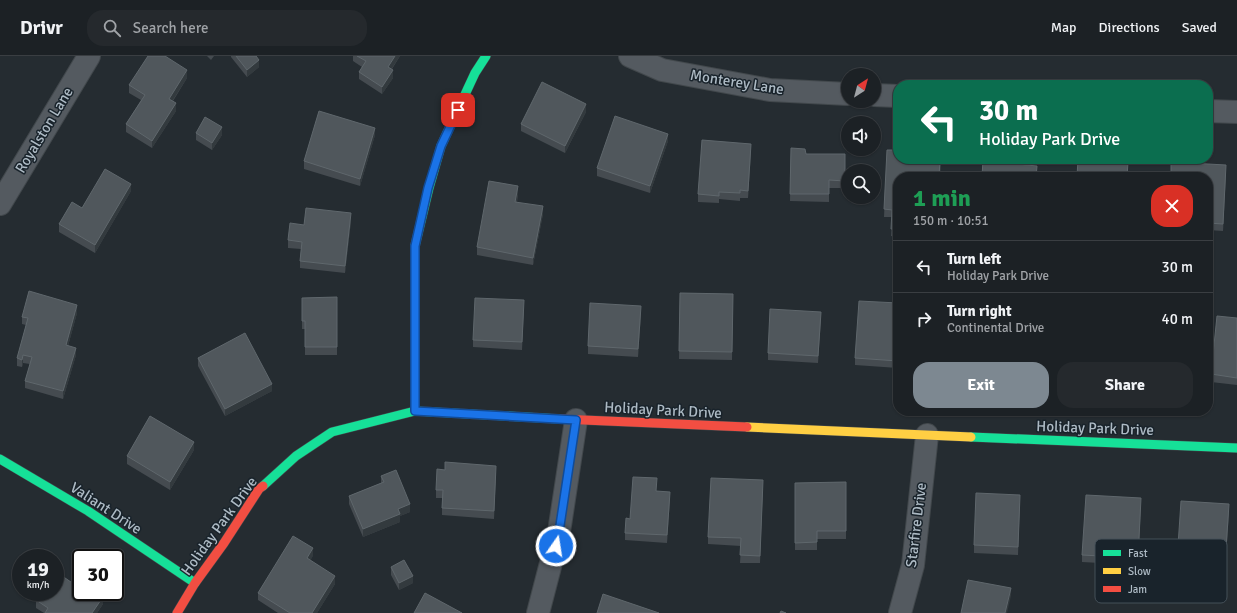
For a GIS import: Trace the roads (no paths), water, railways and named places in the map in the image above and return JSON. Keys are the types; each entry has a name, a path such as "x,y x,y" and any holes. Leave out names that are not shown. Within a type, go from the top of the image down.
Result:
{"street":[{"name":"Royalston Lane","path":"0,204 89,56"},
{"path":"415,411 415,246 428,188 441,146 475,73 486,56"},
{"name":"Monterey Lane","path":"630,56 662,70 770,90 841,94"},
{"path":"881,95 893,96"},
{"path":"1213,111 1237,112"},
{"name":"Holiday Park Drive","path":"177,613 195,583 224,543 259,489 296,456 332,432 415,411 576,420 1237,448"},
{"path":"538,613 559,532 576,420"},
{"name":"Starfire Drive","path":"900,613 913,565 927,435"},
{"name":"Valiant Drive","path":"0,459 88,512 195,583"}]}
